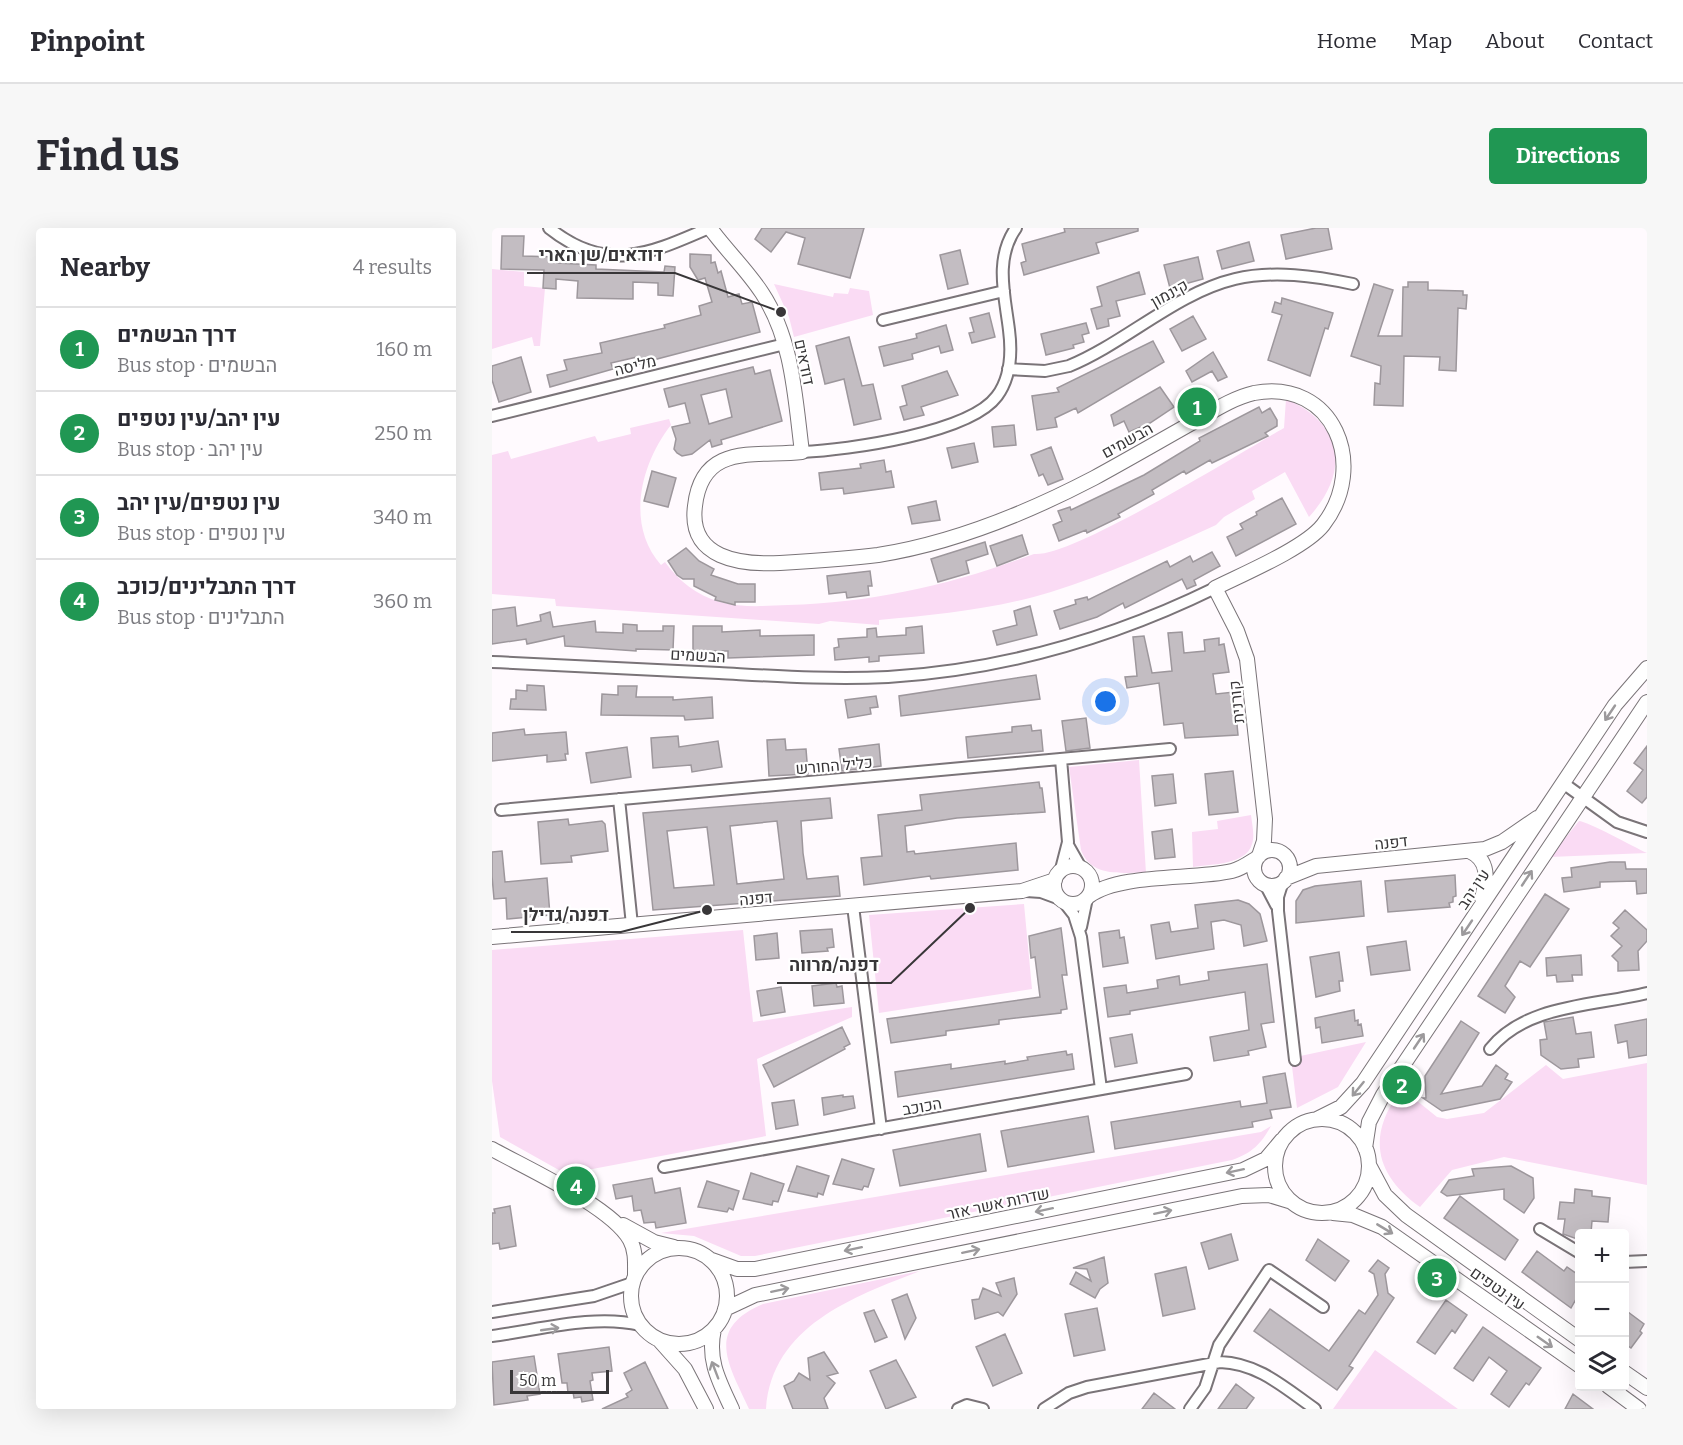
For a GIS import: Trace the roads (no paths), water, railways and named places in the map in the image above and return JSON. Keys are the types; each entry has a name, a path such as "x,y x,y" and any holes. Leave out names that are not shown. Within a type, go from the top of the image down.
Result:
{"street":[{"path":"549,228 579,247 614,256 654,251 709,228"},
{"name":"דודאים","path":"709,228 762,293 785,344 802,452"},
{"name":"הבשמים","path":"492,662 804,677 917,674 1009,659 1076,642 1153,616 1215,588 1296,546 1321,528 1337,506 1344,482 1342,448 1338,434 1324,414 1306,399 1282,392 1254,394 1222,406 1093,478 1026,511 955,537 918,547 869,556 762,564 735,562 716,554 703,542 696,526 694,509 698,491 706,476 718,463 733,455 802,452 876,442 968,419 996,397 1008,369 1011,344 1004,291 1004,252 1016,228"},
{"name":"קינמון","path":"1008,369 1038,372 1069,366 1208,289 1235,279 1291,275 1353,285"},
{"path":"883,320 1004,291"},
{"name":"מליסה","path":"492,416 785,344"},
{"name":"קורנית","path":"1215,588 1237,631 1247,659 1265,819 1264,841 1258,857"},
{"name":"עין יהב","path":"1317,1119 1341,1107 1358,1090 1616,705 1647,668"},
{"path":"725,1309 755,1295 1242,1196 1269,1195 1289,1201 1309,1212 1330,1213 1344,1208 1361,1192 1367,1179 1369,1165 1365,1148 1369,1122 1383,1095 1581,796 1647,702"},
{"name":"כליל החורש","path":"501,810 1170,749"},
{"path":"1061,759 1068,842 1055,889 1074,915 1081,937"},
{"path":"1563,783 1617,822 1647,832"},
{"path":"620,799 632,925"},
{"name":"דפנה","path":"1285,856 1299,864 1316,866 1470,851 1497,845 1543,813"},
{"name":"קורנית","path":"1265,819 1285,856"},
{"path":"1068,842 1092,885 1082,914 1081,937 1101,1089"},
{"path":"1227,872 1271,850 1285,856 1289,867 1278,897 1278,911 1295,1060"},
{"path":"1470,851 1482,861 1486,874 1480,908"},
{"path":"1258,857 1254,869 1278,911"},
{"name":"דפנה","path":"1285,879 1316,866"},
{"path":"1057,876 1070,867 1108,881 1133,882"},
{"path":"1062,900 1074,904 1102,889 1133,882 1227,872 1243,873 1275,885 1285,879"},
{"name":"דפנה","path":"1022,891 1057,876"},
{"name":"דפנה","path":"492,938 1022,891 1041,892 1062,900"},
{"path":"854,906 881,1129"},
{"path":"1490,1049 1509,1029 1533,1018 1647,993"},
{"name":"הכוכב","path":"664,1167 1186,1074"},
{"path":"1289,1201 1280,1189 1275,1175 1276,1154 1282,1140 1299,1125 1317,1119 1335,1121 1348,1127 1365,1148"},
{"name":"שדרות אשר אזר","path":"712,1260 737,1269 755,1269 1243,1170 1266,1159 1282,1140"},
{"path":"492,1149 605,1216 654,1242 699,1252 712,1260 724,1279 727,1294 725,1309 714,1329 710,1346 711,1360 732,1409"},
{"name":"עין נטפים","path":"1369,1165 1385,1195 1406,1215 1576,1337"},
{"name":"עין נטפים","path":"1330,1213 1353,1215 1382,1227 1575,1362"},
{"path":"605,1216 618,1226 631,1241 635,1257 631,1305 640,1325 658,1340 685,1369 706,1409"},
{"path":"1540,1229 1575,1250"},
{"path":"492,1312 594,1296 634,1279 649,1257 663,1250 677,1247"},
{"path":"1629,1262 1647,1261"},
{"path":"1190,1409 1205,1388 1219,1345 1269,1270 1323,1307"},
{"path":"492,1336 599,1322 621,1321 640,1325"},
{"path":"658,1340 673,1344 688,1343 702,1338 714,1329"},
{"path":"1044,1409 1069,1393 1087,1387 1213,1363 1238,1364 1255,1369 1315,1409"},
{"path":"1629,1375 1647,1388"},
{"path":"1615,1391 1639,1409"},
{"path":"958,1409 968,1405 983,1409"}],"place":[{"name":"דודאים/שן הארי","path":"781,312"},
{"name":"דרך הבשמים","path":"1197,407"},
{"name":"דפנה/מרווה","path":"970,908"},
{"name":"דפנה/גדילן","path":"707,910"},
{"name":"עין יהב/עין נטפים","path":"1402,1085"},
{"name":"דרך התבלינים/כוכב","path":"576,1186"},
{"name":"עין נטפים/עין יהב","path":"1437,1278"}]}
